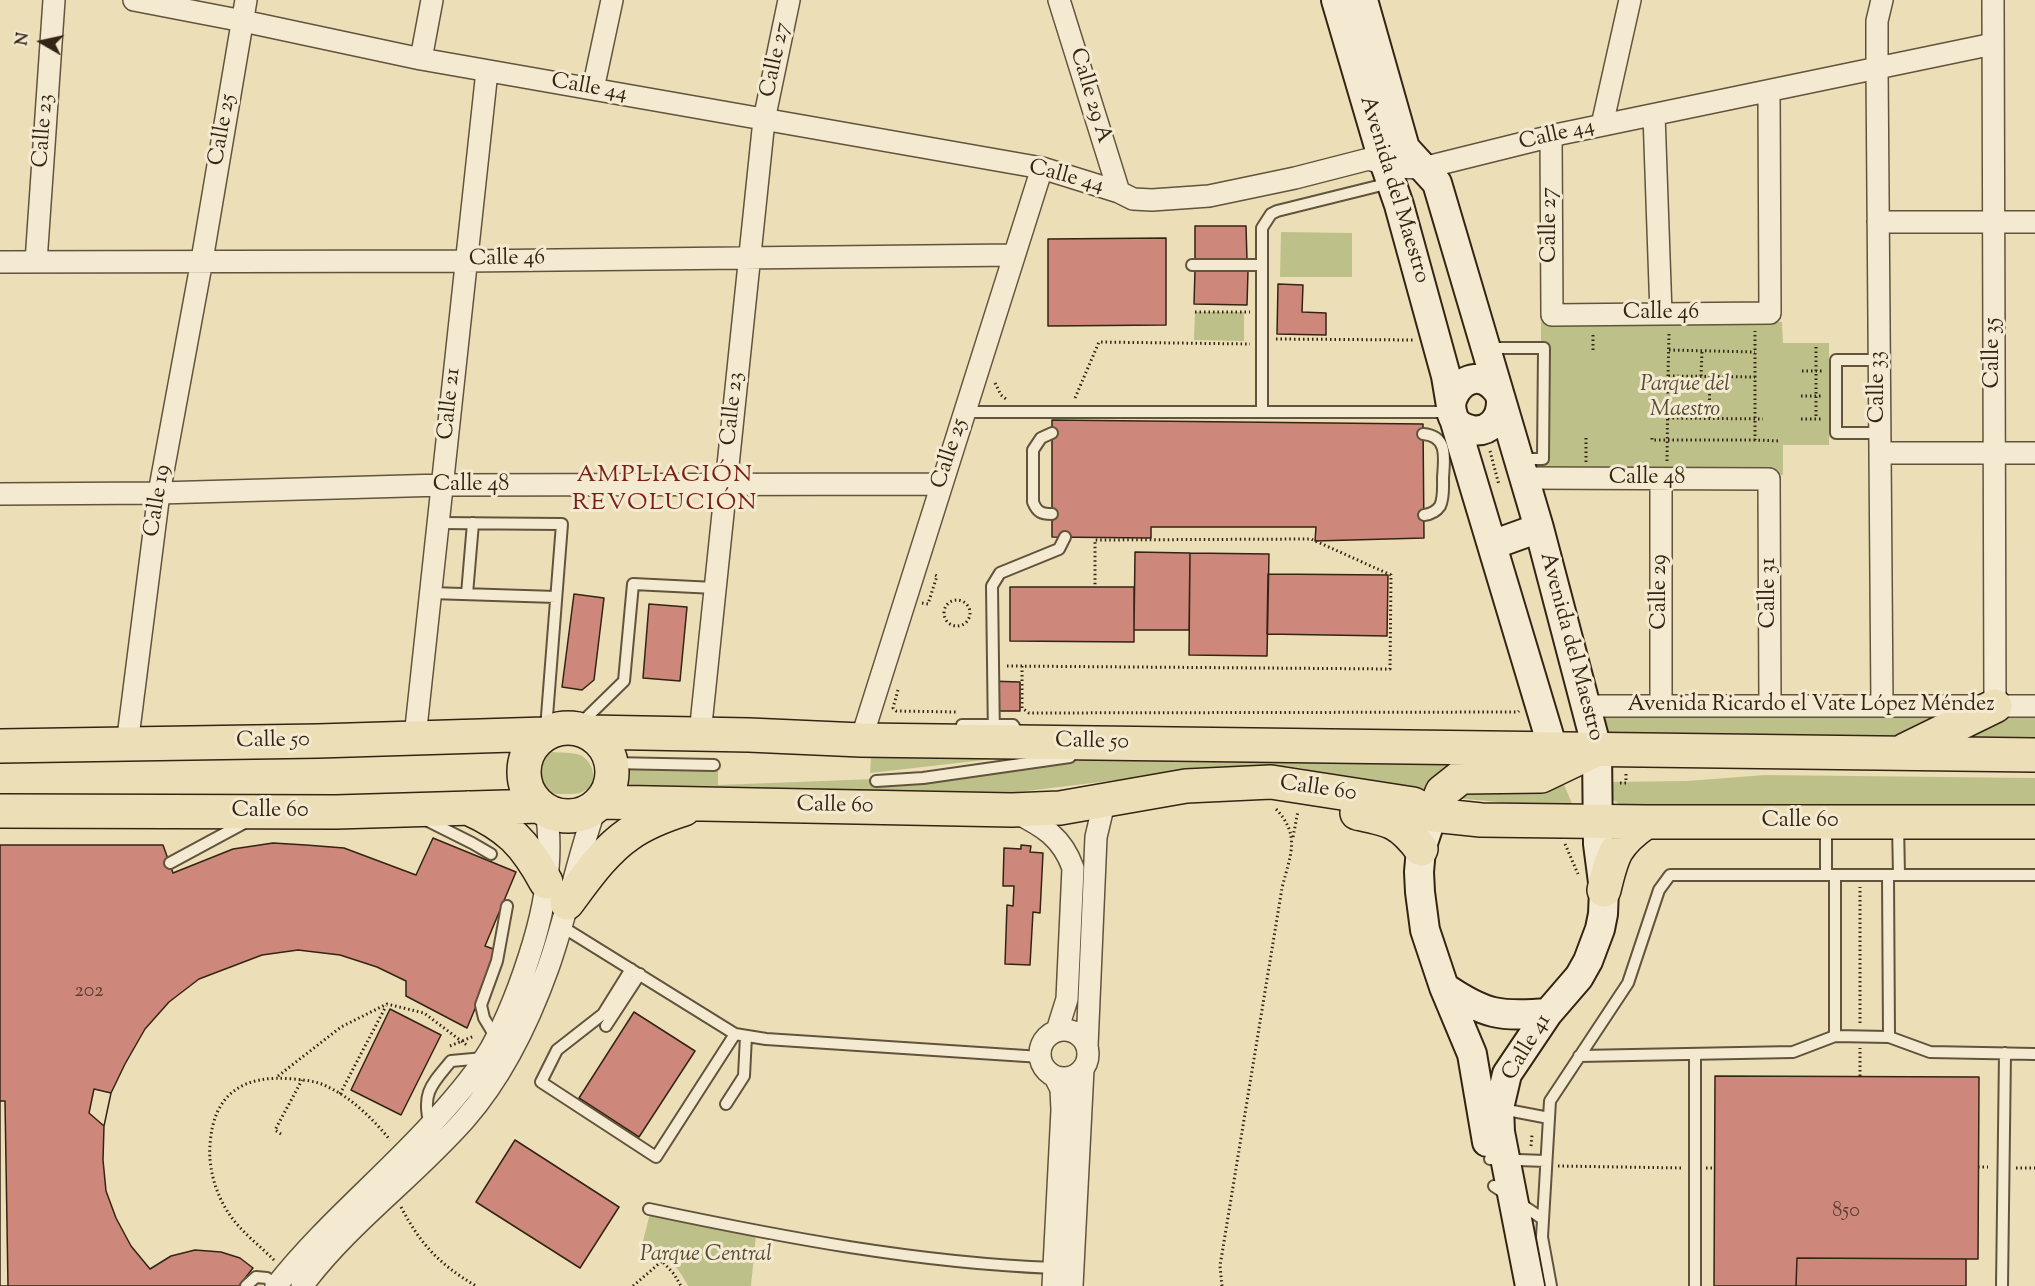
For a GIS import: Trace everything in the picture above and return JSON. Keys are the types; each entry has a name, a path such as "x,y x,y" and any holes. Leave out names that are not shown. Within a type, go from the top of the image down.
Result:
{"main road":[{"path":"1898,753 1995,706"},
{"name":"Calle 50","path":"0,746 415,738 566,731 749,735 865,729 926,737 1004,736 1135,744 1560,757"},
{"path":"566,731 597,739 605,748 611,763 607,793 598,804 584,813 572,816 558,815 543,808 527,789 524,769 530,749 566,731"},
{"path":"1434,815 1442,792 1461,777 1541,776 1560,757 1597,750"},
{"name":"Avenida Ricardo el Vate López Méndez","path":"1597,750 2035,755"},
{"name":"Calle 60","path":"598,804 1012,810 1060,808 1186,786 1271,783 1413,804 1434,815 1481,820 1898,822 1956,827 2035,822"},
{"path":"1147,793 1193,797 1262,796 1300,801 1388,819 1404,829 1421,849"},
{"path":"466,807 490,818 510,832 531,855 558,904 628,835 660,817 698,804"},
{"name":"Calle 60","path":"0,811 265,812 466,807 543,808"},
{"path":"1592,884 1611,862 1619,845 1631,832 1646,822"}],"street":[{"name":"Calle 23","path":"36,262 54,0"},
{"name":"Calle 44","path":"134,0 245,10 421,59 1041,168 1119,192 1133,199 1152,200 1209,196 1295,178 1369,159 1388,173 1393,167 1423,168 1551,136 1993,44"},
{"path":"421,59 432,0"},
{"path":"593,89 612,0"},
{"name":"Calle 27","path":"764,120 789,0"},
{"name":"Calle 29 A","path":"1059,0 1119,192"},
{"name":"Avenida del Maestro","path":"1336,0 1399,205 1446,376 1452,412 1492,544 1560,757 1585,792 1597,821"},
{"name":"Avenida del Maestro","path":"1363,0 1405,148 1437,183 1500,398 1514,474 1539,528 1597,750 1597,821"},
{"path":"1602,125 1630,0"},
{"path":"1876,68 1877,21 1882,0"},
{"name":"Calle 35","path":"1993,0 1995,706"},
{"name":"Calle 25","path":"202,260 245,10"},
{"name":"Calle 33","path":"1876,68 1882,706"},
{"name":"Calle 21","path":"415,738 487,71"},
{"path":"1763,319 1769,91"},
{"path":"1654,114 1665,320"},
{"name":"Calle 23","path":"700,734 764,120"},
{"name":"Calle 27","path":"1551,136 1552,315"},
{"name":"Calle 25","path":"865,729 1041,168"},
{"path":"1878,222 2035,222"},
{"name":"Calle 46","path":"0,262 466,261 1014,255"},
{"name":"Calle 19","path":"127,745 159,493 202,260"},
{"name":"Calle 46","path":"1552,315 1665,320 1763,319"},
{"path":"1471,380 1487,382 1500,398 1501,410 1493,424 1478,430 1462,426 1452,412 1452,396 1457,389 1471,380"},
{"path":"1880,443 2035,453"},
{"name":"Calle 48","path":"1514,474 1664,474 1769,479"},
{"name":"Calle 29","path":"1661,706 1664,474"},
{"name":"Calle 31","path":"1769,479 1770,706"},
{"name":"Calle 48","path":"0,494 159,493 442,485 942,484"},
{"path":"1492,544 1539,528"},
{"name":"Avenida Ricardo el Vate López Méndez","path":"1587,706 2035,706"},
{"path":"1055,1077 1070,1078 1083,1069 1087,1062 1096,837 1105,799"},
{"path":"288,1279 400,1191 465,1118 509,1055 548,968 558,904 598,804"},
{"path":"543,808 548,825 558,904"},
{"path":"1012,810 1034,821 1052,835 1066,850 1073,868 1067,999 1057,1031 1045,1041 1041,1056 1045,1069 1055,1077 1061,1089 1062,1110 1053,1277"},
{"name":"Calle 41","path":"1434,815 1421,849 1420,892 1425,930 1444,987 1472,1054 1490,1106 1507,1170 1530,1286"},
{"name":"Calle 41","path":"1490,1106 1507,1074 1548,1012 1579,977 1588,961 1603,914 1592,884 1597,821"},
{"path":"288,1279 395,1153 430,1125 464,1087 484,1058 491,1030 527,965 540,920 558,904"},
{"path":"1444,987 1483,1011 1515,1016 1548,1012"},
{"path":"1057,1031 1072,1031 1084,1040 1087,1046"},
{"path":"1072,1286 1083,1069"},
{"name":"Calle 41","path":"1507,1170 1512,1286"}],"lane":[{"path":"1262,412 1266,340 1262,312 1262,228 1270,214 1388,173"},
{"path":"1192,265 1262,265"},
{"path":"1486,348 1544,348 1544,459 1514,474"},
{"path":"1879,360 1836,360 1836,433 1880,443"},
{"path":"965,412 1452,412"},
{"path":"1052,434 1041,438 1033,450 1033,502 1042,514 1052,514"},
{"path":"1423,434 1433,435 1438,439 1444,453 1442,501 1439,508 1431,514 1424,515"},
{"path":"438,523 562,524 547,716 566,731 624,681 633,584 715,588"},
{"path":"467,594 472,524"},
{"path":"952,725 1004,736 992,586 1000,573 1059,549 1065,537"},
{"path":"431,593 556,597"},
{"path":"1089,754 1135,744"},
{"path":"876,781 923,778 1077,757"},
{"path":"611,763 714,765"},
{"path":"401,810 439,825 491,854"},
{"path":"170,864 265,812"},
{"path":"1826,822 1831,875 1835,1036"},
{"path":"1889,1037 1898,822"},
{"path":"1551,1286 1542,1237 1551,1164 1548,1118 1550,1101 1628,983 1659,890 1670,875 2035,875"},
{"path":"558,904 635,972 740,1035 766,1039 1041,1056"},
{"path":"491,1030 481,1005 497,961 507,906"},
{"path":"606,1026 635,972"},
{"path":"635,972 603,1014 557,1050 541,1082 656,1157 740,1035"},
{"path":"726,1104 744,1076 740,1035"},
{"path":"1579,1056 1793,1052 1835,1036 1889,1037 1930,1052 2035,1054"},
{"path":"2004,1283 2005,1053"},
{"path":"1695,1054 1695,1286"},
{"path":"1490,1106 1548,1118"},
{"path":"1543,1219 1507,1170 1551,1164"},
{"path":"649,1209 771,1233 1053,1277"},
{"path":"246,1286 256,1277 288,1279"}],"path":[{"path":"1195,312 1262,312"},
{"path":"1755,440 1755,351 1763,319"},
{"path":"1664,474 1668,440 1669,350 1665,320"},
{"path":"1593,327 1593,350"},
{"path":"1073,402 1099,342 1275,339 1420,340"},
{"path":"1816,347 1816,419"},
{"path":"1669,350 1755,351"},
{"path":"1701,376 1702,351"},
{"path":"1802,371 1830,371"},
{"path":"1668,376 1755,377"},
{"path":"1709,418 1710,376"},
{"path":"994,379 1000,395 1009,401"},
{"path":"1801,396 1830,396"},
{"path":"1668,417 1762,419"},
{"path":"1801,419 1830,419"},
{"path":"1586,438 1586,470"},
{"path":"1652,438 1652,440 1781,441"},
{"path":"1488,445 1514,474"},
{"path":"1007,666 1390,669 1391,575 1311,539 1095,540 1095,587"},
{"path":"920,614 922,603 928,604 937,576 932,574 936,563"},
{"path":"960,599 968,604 970,616 966,623 953,626 946,620 944,611 948,603 960,599"},
{"path":"1022,666 1022,708 1029,713 1518,712 1522,708"},
{"path":"899,687 893,708 896,711 967,712"},
{"path":"1262,796 1283,816 1293,839"},
{"path":"1222,1286 1220,1266 1282,888 1300,801"},
{"path":"1563,838 1592,884"},
{"path":"1860,875 1860,1023"},
{"path":"1852,890 1860,890"},
{"path":"340,1094 387,1004"},
{"path":"276,1077 341,1027 387,1004 424,1013 484,1058"},
{"path":"449,1047 491,1030"},
{"path":"1860,1040 1860,1076"},
{"path":"288,1279 232,1218 215,1187 209,1156 211,1125 224,1100 238,1088 256,1080 276,1077 313,1081 340,1094 378,1126 395,1153"},
{"path":"281,1134 275,1130 303,1080"},
{"path":"1507,1170 1532,1135"},
{"path":"1551,1164 1684,1168"},
{"path":"1978,1167 1988,1167"},
{"path":"2008,1168 2035,1168"},
{"path":"400,1191 401,1206 414,1233 428,1250 452,1271 476,1286"},
{"path":"633,1286 662,1261 681,1286"}],"green space":[{"path":"1281,232 1352,233 1352,277 1280,277"},
{"path":"1195,312 1244,312 1244,341 1194,340"},
{"name":"Parque del Maestro","path":"1541,322 1782,322 1783,343 1829,343 1829,445 1783,445 1783,475 1541,474"},
{"path":"2035,714 2035,740 1607,736 1596,717"},
{"path":"551,752 573,753 585,758 593,771 590,786 580,793 573,794 553,794 540,787 537,782 537,771 539,765"},
{"path":"871,756 1002,758 870,773"},
{"path":"1106,757 1536,758 1425,795 1285,766 1175,773 1018,792 624,789 625,767 718,771 718,785 979,775"},
{"path":"1765,775 2035,778 2035,808 1636,808 1619,804 1608,796 1606,782 1687,781"},
{"path":"1563,782 1573,806 1571,809 1455,798 1458,789"},
{"name":"Parque Central","path":"650,1213 756,1235 751,1286 688,1286 676,1267 664,1255 643,1250 639,1257"}],"building":[{"path":"1195,226 1246,226 1247,260 1195,260"},
{"path":"1166,238 1166,325 1048,326 1048,239"},
{"path":"1195,270 1248,271 1247,305 1194,304"},
{"path":"1278,284 1303,285 1302,312 1326,313 1326,335 1277,334"},
{"path":"1052,420 1423,424 1424,538 1315,541 1316,527 1151,527 1151,538 1052,537"},
{"path":"1135,552 1190,553 1189,630 1134,630"},
{"path":"1190,553 1269,554 1267,656 1189,655"},
{"path":"1268,574 1388,575 1387,636 1267,634"},
{"path":"1010,587 1134,587 1134,642 1010,641"},
{"path":"574,594 604,598 594,680 582,690 562,687"},
{"path":"649,604 687,607 680,681 643,678"},
{"path":"989,681 1020,682 1020,711 989,711"},
{"path":"433,838 516,872 485,946 499,951 467,1028 406,996 406,981 377,967 340,955 298,950 262,955 199,979 169,1002 145,1029 111,1093 104,1126 103,1160 106,1191 116,1218 131,1246 150,1269 171,1256 195,1250 221,1252 240,1258 253,1268 239,1286 0,1286 0,845 163,845 173,873 233,849 273,843 306,845 344,848 416,875"},
{"path":"1021,845 1031,846 1030,852 1043,853 1040,913 1033,912 1030,965 1005,964 1007,905 1013,906 1014,886 1003,886 1004,848 1021,849"},
{"path":"390,1009 441,1035 401,1115 351,1090"},
{"path":"634,1012 695,1051 639,1137 579,1098"},
{"path":"1715,1076 1979,1077 1978,1259 1797,1258 1796,1286 1714,1286"},
{"path":"94,1089 111,1093 104,1126 89,1113"},
{"path":"0,1101 5,1101 8,1286 0,1286"},
{"path":"515,1140 619,1207 580,1268 476,1202"},
{"path":"1797,1258 1966,1259 1966,1286 1796,1286"}],"district":[{"name":"AMPLIACIÓN REVOLUCIÓN","path":"665,491"}]}
